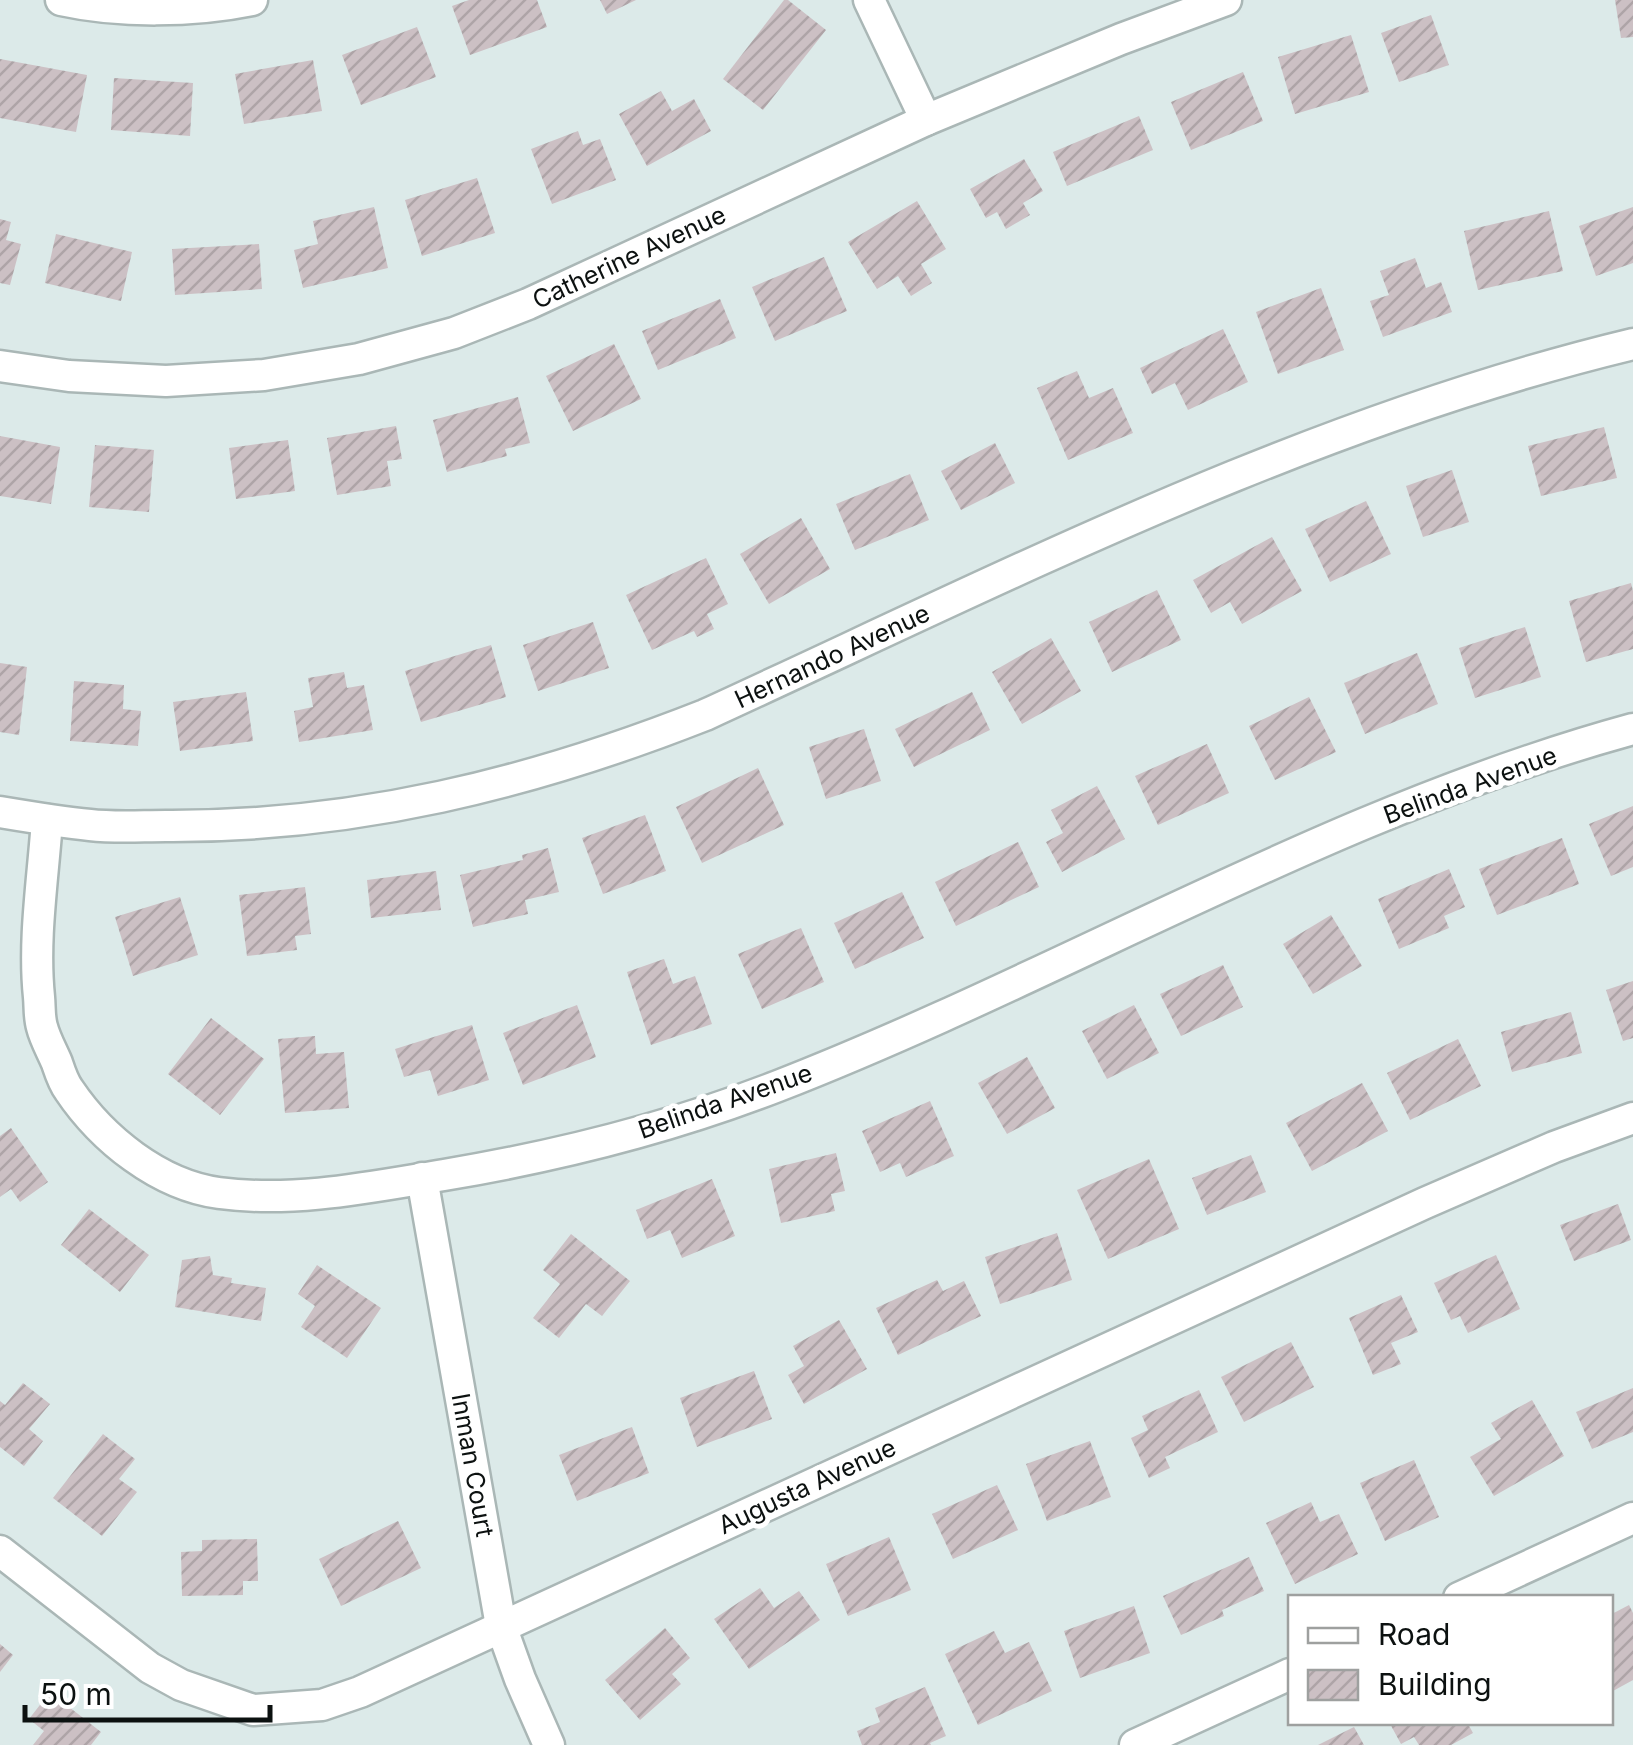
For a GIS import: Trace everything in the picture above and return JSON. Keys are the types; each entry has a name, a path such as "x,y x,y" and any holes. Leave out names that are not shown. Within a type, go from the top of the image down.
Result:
{"street":[{"path":"61,0 153,9 252,0"},
{"path":"870,0 926,120"},
{"name":"Catherine Avenue","path":"0,366 69,376 166,381 264,375 360,359 454,333 528,304 926,120 1226,0"},
{"name":"Hernando Avenue","path":"0,812 95,826 215,826 335,816 430,800 546,772 705,714 1196,490 1343,432 1492,382 1633,344"},
{"name":"Belinda Avenue","path":"47,820 36,968 42,1026 66,1087 108,1138 159,1174 214,1193 274,1197 335,1192 512,1164 689,1117 776,1087 890,1040 1322,842 1450,790 1633,729"},
{"name":"Augusta Avenue","path":"0,1550 150,1668 181,1685 253,1710 322,1704 360,1692 1425,1203 1554,1147 1633,1118"},
{"name":"Inman Court","path":"422,1178 501,1626 549,1745"},
{"path":"1466,1595 1633,1518"},
{"path":"1135,1745 1288,1675"}],"building":[{"path":"469,0 537,0 547,27 470,55 452,6"},
{"path":"600,0 636,0 607,14"},
{"path":"784,0 826,30 763,110 723,79"},
{"path":"1615,0 1633,0 1633,37 1621,38"},
{"path":"1431,15 1449,65 1399,82 1381,33"},
{"path":"417,27 436,77 361,105 342,55"},
{"path":"1351,35 1369,92 1295,114 1278,57"},
{"path":"0,59 87,75 76,132 0,118"},
{"path":"313,60 322,111 244,124 235,74"},
{"path":"1243,72 1263,121 1191,150 1171,102"},
{"path":"114,78 193,83 190,136 111,130"},
{"path":"661,91 672,111 694,99 711,131 647,166 619,114"},
{"path":"1139,116 1153,150 1067,186 1053,152"},
{"path":"578,131 583,145 600,139 616,180 552,204 531,149"},
{"path":"1024,159 1043,191 1023,203 1030,215 1006,229 997,212 986,218 970,189"},
{"path":"477,178 495,233 422,256 405,200"},
{"path":"917,201 946,249 921,264 932,283 911,296 898,276 877,289 848,242"},
{"path":"374,207 388,268 303,288 294,250 318,244 313,221"},
{"path":"1633,207 1633,263 1596,276 1579,226"},
{"path":"1549,211 1563,271 1478,290 1464,231"},
{"path":"0,219 11,222 6,240 21,244 10,285 0,283"},
{"path":"56,234 132,252 121,301 45,283"},
{"path":"259,244 262,289 175,295 172,249"},
{"path":"824,257 847,311 775,341 752,287"},
{"path":"1415,258 1426,288 1441,282 1452,312 1383,337 1370,301 1389,295 1380,271"},
{"path":"1321,288 1344,350 1278,374 1256,312"},
{"path":"720,299 736,338 658,370 642,331"},
{"path":"1223,329 1248,382 1188,410 1175,383 1152,394 1140,368"},
{"path":"614,344 641,399 573,431 546,376"},
{"path":"1077,371 1089,398 1113,388 1133,433 1068,460 1037,388"},
{"path":"518,397 530,443 505,449 507,456 447,472 433,420"},
{"path":"396,426 402,459 387,461 391,486 337,495 327,438"},
{"path":"1604,427 1617,478 1541,496 1528,446"},
{"path":"0,436 60,447 51,504 0,496"},
{"path":"288,440 295,491 236,499 229,448"},
{"path":"995,443 1015,483 961,510 941,471"},
{"path":"95,445 154,450 149,512 89,507"},
{"path":"1452,470 1469,522 1423,537 1406,486"},
{"path":"910,474 929,520 855,550 836,504"},
{"path":"1366,501 1391,554 1330,582 1305,529"},
{"path":"801,518 830,569 769,604 740,554"},
{"path":"1272,537 1302,591 1242,624 1230,602 1211,613 1193,580"},
{"path":"706,558 728,604 707,614 714,629 697,637 694,631 652,650 626,595"},
{"path":"1631,583 1633,649 1586,662 1569,601"},
{"path":"1157,590 1181,640 1112,672 1089,622"},
{"path":"593,622 609,668 538,691 523,645"},
{"path":"1525,627 1541,677 1475,698 1459,648"},
{"path":"1051,638 1081,691 1022,724 992,672"},
{"path":"491,645 506,697 421,722 405,671"},
{"path":"1417,653 1438,704 1365,734 1344,683"},
{"path":"0,663 27,667 19,735 0,732"},
{"path":"344,672 347,688 364,685 373,730 299,742 294,711 313,707 308,678"},
{"path":"74,681 124,685 123,709 141,711 138,746 70,741"},
{"path":"246,692 253,741 180,751 173,702"},
{"path":"972,692 990,730 914,767 895,729"},
{"path":"1309,697 1336,752 1275,780 1249,726"},
{"path":"864,729 881,781 826,799 809,747"},
{"path":"1207,744 1229,793 1158,825 1135,776"},
{"path":"758,768 784,825 702,863 676,807"},
{"path":"1097,786 1125,839 1062,872 1046,842 1063,833 1051,810"},
{"path":"1633,806 1633,867 1611,876 1589,824"},
{"path":"645,815 666,871 603,894 582,838"},
{"path":"1562,838 1579,884 1497,915 1479,869"},
{"path":"1018,842 1039,887 956,926 935,882"},
{"path":"548,848 559,892 525,900 528,914 473,927 460,875 523,860 522,855"},
{"path":"1449,869 1465,907 1444,916 1449,928 1399,949 1378,899"},
{"path":"436,871 441,910 371,918 367,880"},
{"path":"305,887 311,934 295,936 297,950 247,956 239,895"},
{"path":"902,892 924,938 855,969 834,923"},
{"path":"180,897 198,955 133,976 115,917"},
{"path":"1331,915 1362,966 1313,994 1283,944"},
{"path":"801,928 824,982 762,1009 738,954"},
{"path":"664,959 673,984 695,976 712,1024 651,1045 627,972"},
{"path":"1223,965 1243,1007 1181,1036 1160,994"},
{"path":"1633,981 1633,1038 1623,1041 1606,990"},
{"path":"577,1005 596,1057 523,1085 503,1033"},
{"path":"1134,1005 1159,1053 1107,1079 1082,1031"},
{"path":"1571,1012 1582,1053 1512,1072 1501,1032"},
{"path":"211,1018 264,1059 220,1115 168,1074"},
{"path":"472,1025 489,1080 438,1096 430,1070 404,1077 395,1049"},
{"path":"315,1036 316,1054 344,1052 349,1108 285,1113 278,1039"},
{"path":"1458,1039 1481,1086 1410,1120 1387,1073"},
{"path":"1027,1057 1055,1108 1007,1134 978,1083"},
{"path":"1362,1083 1388,1131 1312,1171 1286,1123"},
{"path":"930,1101 954,1156 906,1177 900,1163 880,1172 862,1131"},
{"path":"11,1128 48,1182 20,1202 11,1189 0,1197 0,1136"},
{"path":"836,1153 845,1191 831,1194 835,1211 781,1223 769,1169"},
{"path":"1251,1155 1266,1192 1207,1215 1192,1178"},
{"path":"1149,1159 1179,1229 1108,1259 1077,1190"},
{"path":"712,1179 735,1236 682,1258 670,1230 647,1239 636,1210"},
{"path":"1618,1204 1631,1240 1574,1261 1560,1225"},
{"path":"89,1209 149,1255 120,1292 61,1245"},
{"path":"1057,1233 1072,1280 1000,1304 985,1257"},
{"path":"571,1234 630,1281 602,1316 586,1304 559,1338 533,1318 560,1284 543,1270"},
{"path":"1496,1255 1520,1309 1468,1333 1460,1316 1451,1320 1434,1283"},
{"path":"210,1256 213,1275 232,1278 231,1283 266,1288 261,1321 175,1307 182,1260"},
{"path":"317,1265 381,1308 347,1358 301,1327 315,1306 298,1294"},
{"path":"937,1280 943,1291 964,1281 981,1316 898,1355 876,1308"},
{"path":"1401,1295 1418,1332 1391,1343 1401,1364 1373,1375 1349,1318"},
{"path":"839,1320 867,1369 804,1404 788,1375 804,1366 793,1346"},
{"path":"1291,1342 1314,1387 1244,1422 1221,1377"},
{"path":"754,1371 772,1419 697,1447 680,1398"},
{"path":"23,1383 50,1404 29,1429 43,1441 24,1466 0,1447 0,1401 5,1405"},
{"path":"1633,1388 1633,1432 1592,1449 1576,1412"},
{"path":"1199,1390 1218,1432 1165,1457 1170,1468 1149,1478 1131,1438 1148,1430 1142,1416"},
{"path":"1532,1400 1564,1456 1494,1496 1470,1457 1501,1439 1491,1423"},
{"path":"632,1427 649,1473 577,1501 559,1455"},
{"path":"103,1434 135,1459 119,1479 137,1492 102,1536 53,1498"},
{"path":"1090,1441 1111,1497 1047,1521 1026,1464"},
{"path":"1414,1460 1439,1517 1385,1541 1360,1483"},
{"path":"997,1485 1018,1530 953,1559 932,1514"},
{"path":"1311,1502 1320,1522 1339,1514 1358,1554 1295,1584 1266,1523"},
{"path":"398,1521 421,1568 341,1606 319,1559"},
{"path":"889,1537 911,1590 848,1616 826,1564"},
{"path":"257,1539 258,1581 243,1581 243,1595 182,1596 181,1552 202,1551 202,1540"},
{"path":"1249,1557 1264,1591 1222,1610 1224,1616 1181,1635 1163,1596"},
{"path":"760,1588 774,1608 799,1591 820,1620 749,1669 714,1619"},
{"path":"1629,1605 1633,1613 1633,1680 1613,1691 1613,1613"},
{"path":"1134,1606 1150,1653 1080,1678 1064,1631"},
{"path":"665,1628 690,1658 672,1674 681,1684 640,1720 605,1680"},
{"path":"994,1631 1005,1653 1029,1642 1052,1691 978,1725 945,1654"},
{"path":"0,1644 13,1655 0,1672"},
{"path":"925,1687 946,1736 931,1745 862,1745 857,1731 880,1722 875,1708"},
{"path":"50,1692 101,1732 91,1745 33,1745 44,1731 29,1719"},
{"path":"1391,1725 1469,1725 1473,1733 1451,1745 1419,1745 1414,1737 1401,1744"},
{"path":"1354,1727 1364,1745 1318,1745"}]}
